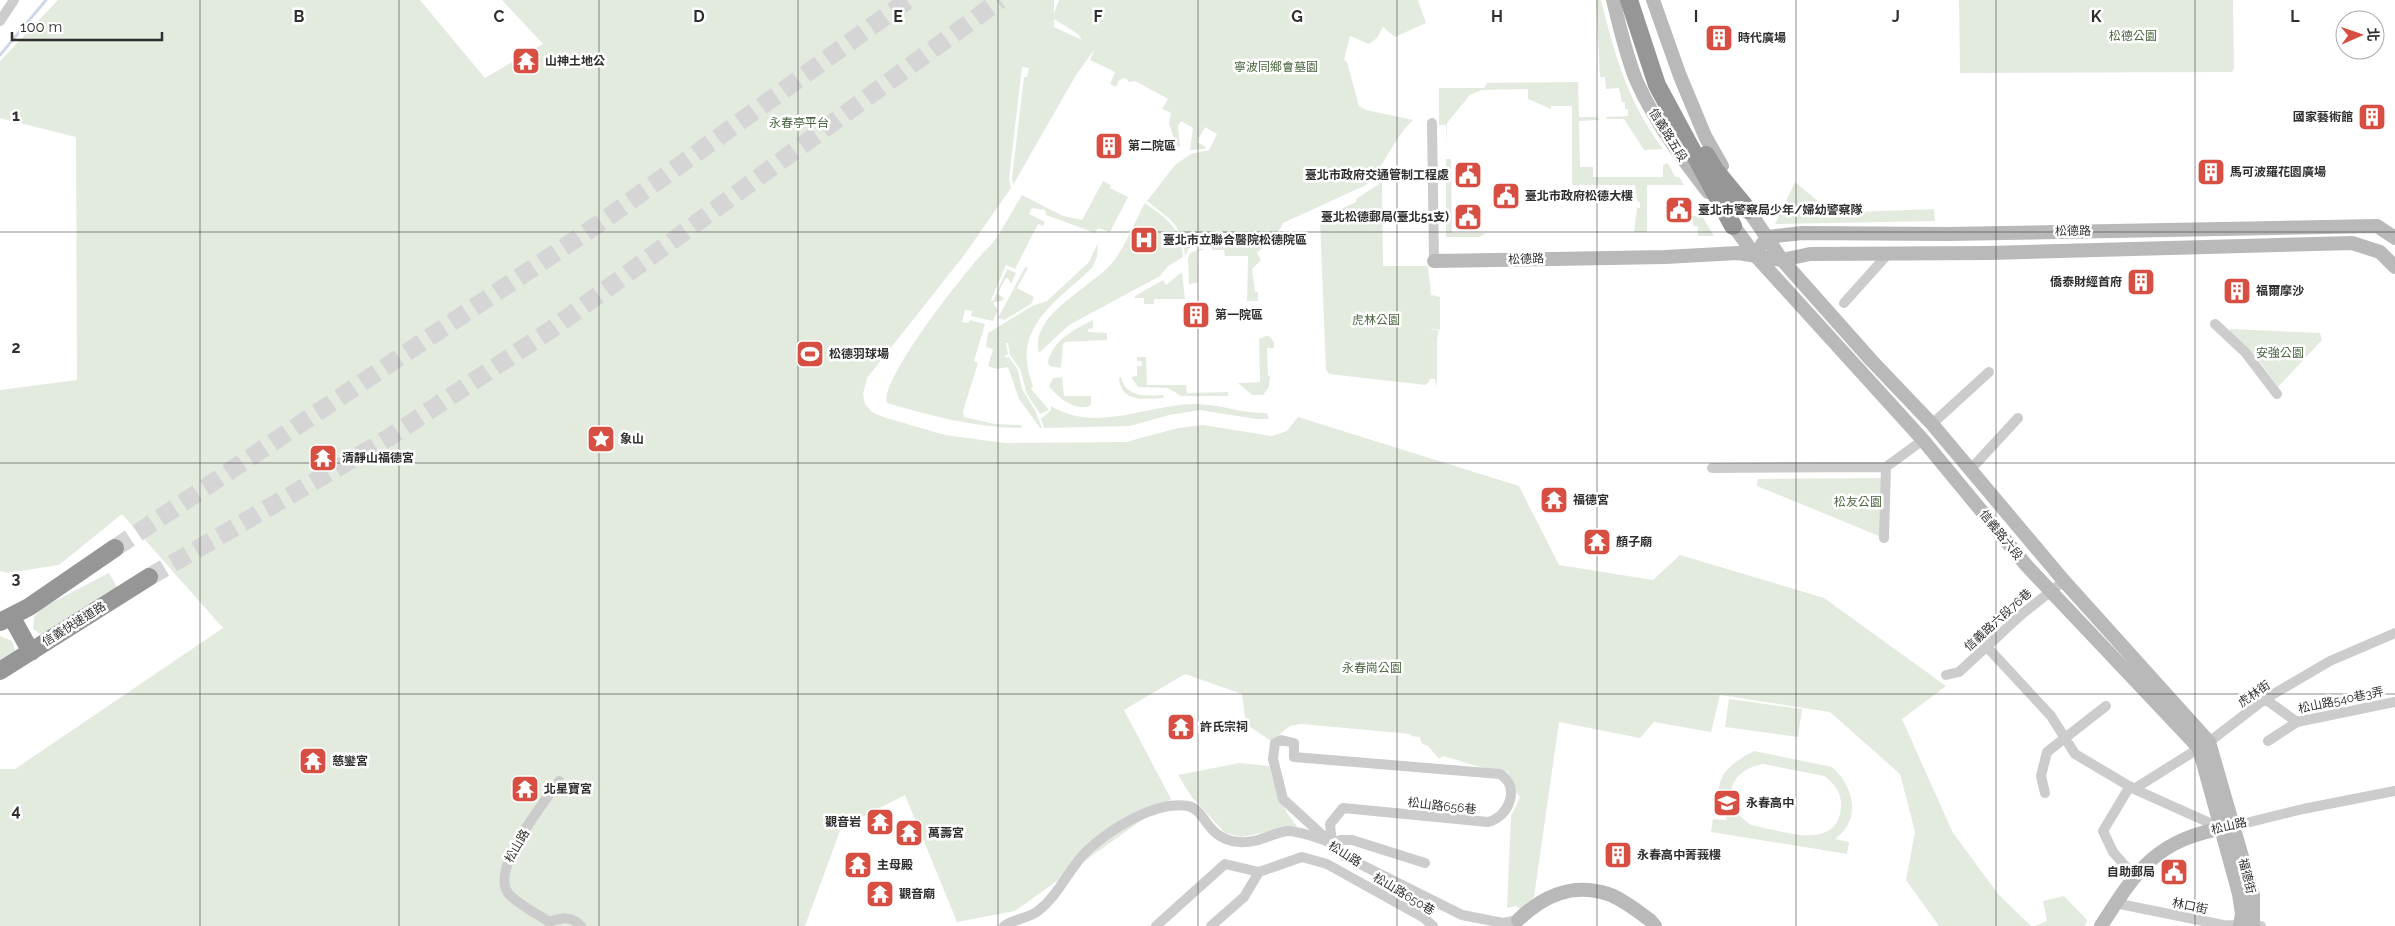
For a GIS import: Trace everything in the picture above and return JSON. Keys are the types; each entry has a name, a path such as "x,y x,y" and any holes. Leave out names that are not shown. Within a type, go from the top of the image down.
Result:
{"highway":[{"path":"1629,0 1657,85 1733,226"},
{"path":"1640,0 1667,81 1697,140 1715,170 1748,210"},
{"path":"31,652 6,619 29,607 115,548"},
{"name":"信義快速道路","path":"0,671 149,577"}],"street":[{"path":"0,21 14,0"},
{"name":"信義路五段","path":"1613,0 1637,80 1653,114 1676,150 1754,254"},
{"path":"1653,0 1680,76 1705,136 1748,210 1782,260"},
{"name":"松德路","path":"1432,123 1434,261 1754,254 1782,260 1810,254 1989,253 2352,243 2380,252 2395,267"},
{"name":"松德路","path":"1768,237 1802,233 1947,234 2377,226 2395,238"},
{"path":"1754,254 1768,237"},
{"name":"信義路六段","path":"1754,254 1923,440 2026,565 2204,745"},
{"path":"1844,303 1888,254"},
{"name":"信義路六段","path":"1782,260 1871,360 1932,424 2204,745 2228,827"},
{"path":"2215,324 2245,352 2277,394"},
{"path":"1932,424 1989,372"},
{"path":"1970,470 2018,418"},
{"path":"1712,468 1886,467 1923,440"},
{"path":"1884,538 1886,467"},
{"name":"信義路六段76巷","path":"1946,675 1959,672 2064,580"},
{"name":"虎林街","path":"2132,787 2204,745 2265,699 2330,661 2395,634"},
{"path":"1987,647 2051,716 2075,754 2132,787 2228,827"},
{"path":"2265,699 2297,722"},
{"name":"松山路540巷3弄","path":"2268,741 2297,722 2395,702"},
{"path":"2045,794 2042,776 2047,752 2106,706"},
{"name":"松山路656巷","path":"1330,824 1344,808 1488,822 1498,820 1506,810 1510,800 1511,787 1507,778 1500,774 1482,771 1294,757 1294,743 1281,740 1275,743 1273,759 1283,798 1332,844"},
{"name":"松山路","path":"558,781 514,849 504,868 503,884 508,894 549,922 564,917 576,921 581,926"},
{"path":"2132,787 2103,831 2113,852 2135,877"},
{"name":"松山路","path":"2101,926 2115,903 2135,877 2155,855 2178,840 2304,809 2395,792"},
{"name":"松山路","path":"1004,926 1036,913 1052,898 1088,850 1136,817 1158,808 1190,807 1197,811 1211,830 1220,837 1238,842 1255,841 1288,831 1307,835 1332,844 1344,856 1462,915 1503,923 1515,923 1538,903 1560,891 1576,889 1608,894 1650,924"},
{"path":"1307,835 1330,824 1332,844 1340,840 1352,840 1425,863"},
{"name":"福德街","path":"2228,827 2253,895 2247,926"},
{"name":"松山路650巷","path":"1259,872 1302,857 1327,864 1424,918 1433,926"},
{"path":"1156,926 1225,864 1259,872 1244,897 1211,926"},
{"name":"林口街","path":"2115,903 2222,926 2261,926"}],"green space":[{"path":"58,0 420,0 485,78 543,44 502,0 1054,0 1054,13 1059,0 1418,0 1426,23 1395,37 1383,27 1377,38 1369,44 1350,36 1344,60 1347,62 1359,106 1366,110 1413,120 1406,127 1379,170 1366,185 1283,223 1275,239 1268,242 1257,253 1261,260 1252,269 1255,292 1258,292 1258,301 1247,301 1248,256 1225,256 1224,250 1212,250 1212,243 1189,248 1185,257 1181,237 1174,224 1147,201 1175,165 1191,154 1209,150 1217,134 1205,127 1197,142 1206,147 1205,149 1190,150 1193,128 1181,121 1178,126 1180,147 1176,146 1169,123 1171,113 1162,109 1168,99 1135,81 1129,82 1125,78 1119,80 1116,87 1110,84 1115,72 1090,60 1094,50 1076,75 1013,185 1012,178 1024,77 1027,77 1029,68 1022,67 1009,179 1011,188 965,254 867,378 863,394 865,404 872,412 883,417 945,435 1005,443 1126,442 1178,428 1203,425 1272,436 1287,431 1298,417 1519,486 1559,565 1653,580 1680,555 1824,598 1946,686 1902,719 1953,833 1999,895 2031,926 1939,926 1906,880 1915,832 1900,774 1830,712 1720,695 1711,732 1654,722 1640,738 1559,722 1534,897 1523,910 1516,906 1507,908 1511,816 1520,797 1514,790 1508,772 1480,767 1443,756 1439,759 1428,746 1422,744 1420,737 1411,736 1411,734 1301,724 1290,726 1271,741 1246,724 1242,694 1185,674 1124,710 1171,799 1015,911 957,922 905,795 841,828 805,926 0,926 0,769 15,769 223,628 122,514 59,565 7,573 0,571 0,390 77,380 76,137 0,118 0,61","holes":["1054,19 1078,34 1082,40 1054,27"]},
{"path":"1596,0 1601,0 1624,78 1632,96 1663,149 1644,150 1624,119 1606,119 1606,117 1628,116 1628,109 1625,109 1625,102 1622,102 1619,88 1606,89 1605,77 1600,77"},
{"name":"松德公園","path":"1959,0 2233,0 2234,69 2232,72 1960,73"},
{"path":"1578,82 1579,117 1597,117 1599,120 1579,121 1580,167 1593,167 1593,177 1663,177 1663,165 1668,163 1675,177 1679,177 1684,185 1647,185 1647,232 1634,232 1637,208 1640,208 1635,185 1572,185 1572,106 1551,106 1551,109 1528,99 1528,89 1482,90 1470,95 1447,123 1446,145 1446,125 1439,125 1439,88 1484,88 1487,83"},
{"path":"1446,159 1451,159 1452,233 1486,233 1480,237 1446,237"},
{"path":"1103,181 1111,185 1110,188 1128,197 1110,232 1098,228 1095,233 1046,215 1045,210 1032,208 1029,214 1045,222 1043,226 1038,224 1015,269 1006,265 991,300 993,301 1007,269 1016,273 1011,284 1008,278 1006,278 997,294 1004,298 1002,301 994,302 998,310 993,321 971,316 972,311 965,310 962,322 968,323 970,320 985,324 974,361 978,363 963,411 964,417 995,424 1021,425 1022,428 971,424 887,403 888,391 911,348 946,298 992,243 1022,195 1063,216 1082,220"},
{"name":"虎林公園","path":"1382,182 1383,266 1428,266 1431,295 1440,297 1440,330 1429,328 1439,331 1437,339 1437,388 1435,379 1430,379 1425,385 1329,374 1326,370 1320,222 1322,218 1356,202 1356,199"},
{"path":"1795,182 1832,213 1934,209 1935,221 1775,224"},
{"path":"1145,203 1172,225 1179,238 1183,257 1168,266 1160,276 1069,325 1039,353 1039,338 1044,325 1066,301 1107,269 1124,245"},
{"path":"1693,216 1702,216 1714,236 1698,236 1698,226 1693,226"},
{"path":"1098,243 1097,257 1092,268 1051,305 1040,318 1032,332 1027,348 1027,366 1033,386 1031,389 1049,410 1040,414 1027,394 1020,369 1010,355 1008,343 1006,343 1008,354 1005,356 1006,358 1009,357 1018,370 1022,389 1035,410 1042,428 1040,428 1019,399 1008,367 997,369 988,366 993,349 986,347 988,333 1032,306 1047,301 1089,262"},
{"path":"1203,248 1203,250 1197,251 1198,283 1189,284 1188,259 1190,253"},
{"path":"1025,267 1028,268 1017,288 1034,297 1031,304 1004,320 998,318"},
{"path":"1182,272 1185,299 1154,299 1154,304 1144,304 1144,298 1134,298 1163,280 1166,285"},
{"path":"1093,320 1093,328 1088,329 1088,332 1107,333 1107,340 1065,342 1063,344 1061,368 1050,366 1048,363 1050,355 1059,342"},
{"name":"安強公園","path":"2230,329 2320,333 2322,340 2278,387 2257,358 2230,333"},
{"path":"1269,336 1274,342 1274,348 1267,348 1268,376 1270,376 1269,387 1263,395 1252,395 1238,383 1260,382 1259,339"},
{"path":"1137,357 1146,357 1147,385 1186,385 1187,393 1228,392 1228,396 1181,396 1168,388 1138,387 1131,377 1137,376 1137,366 1142,366 1142,361 1137,361"},
{"path":"1062,377 1064,396 1091,396 1091,405 1080,407 1068,403 1057,395 1049,386 1053,378"},
{"path":"1119,377 1121,377 1127,389 1132,392 1144,395 1163,395 1164,398 1135,398 1124,391 1120,385"},
{"path":"1205,404 1249,412 1267,413 1269,419 1256,419 1200,410 1169,415 1130,426 1042,428 1044,427 1041,419 1051,410 1051,406 1068,414 1086,418 1104,418 1178,405"},
{"name":"松友公園","path":"1884,478 1884,538 1757,486 1758,479"},
{"path":"109,573 118,589 51,631 40,634 33,629 34,617 43,607"},
{"path":"0,636 12,641 15,650 12,655 0,664"},
{"path":"1729,699 1802,709 1798,737 1725,727"},
{"path":"1754,751 1832,767 1846,784 1852,803 1852,813 1849,822 1844,831 1835,839 1849,842 1847,854 1711,832 1713,819 1727,820 1719,797 1721,779 1726,771 1742,757","holes":["1763,764 1824,776 1837,789 1841,808 1837,822 1829,830 1818,834 1791,834 1751,825 1734,808 1731,798 1735,781 1741,773"]},
{"path":"1239,763 1269,766 1275,787 1287,813 1297,826 1241,837 1225,833 1191,796 1178,775"},
{"path":"2064,896 2087,920 2085,926 2035,926 2047,921 2043,901"}],"waterway":[{"path":"0,55 46,0"}],"tunnel":[{"path":"115,548 600,223 908,0"},
{"path":"149,577 382,442 552,329 1000,0"}],"place":[{"name":"時代廣場","path":"1719,38"},
{"name":"山神土地公","path":"526,61"},
{"name":"國家藝術館","path":"2372,117"},
{"name":"第二院區","path":"1109,146"},
{"name":"馬可波羅花園廣場","path":"2211,172"},
{"name":"臺北市政府交通管制工程處","path":"1468,175"},
{"name":"臺北市政府松德大樓","path":"1506,196"},
{"name":"臺北市警察局少年/婦幼警察隊","path":"1679,210"},
{"name":"臺北松德郵局(臺北51支)","path":"1468,217"},
{"name":"臺北市立聯合醫院松德院區","path":"1144,240"},
{"name":"僑泰財經首府","path":"2141,282"},
{"name":"福爾摩沙","path":"2237,291"},
{"name":"第一院區","path":"1196,315"},
{"name":"松德羽球場","path":"810,354"},
{"name":"象山","path":"601,439"},
{"name":"清靜山福德宮","path":"323,458"},
{"name":"福德宮","path":"1554,500"},
{"name":"顏子廟","path":"1597,542"},
{"name":"許氏宗祠","path":"1181,727"},
{"name":"慈鑾宮","path":"313,761"},
{"name":"北星寶宮","path":"525,789"},
{"name":"永春高中","path":"1727,803"},
{"name":"觀音岩","path":"880,822"},
{"name":"萬壽宮","path":"909,833"},
{"name":"永春高中菁莪樓","path":"1618,855"},
{"name":"主母殿","path":"858,865"},
{"name":"自助郵局","path":"2174,872"},
{"name":"觀音廟","path":"880,894"}],"park label":[{"name":"寧波同鄉會墓園","path":"1276,67"},
{"name":"永春亭平台","path":"799,123"},
{"name":"永春崗公園","path":"1372,668"}]}
